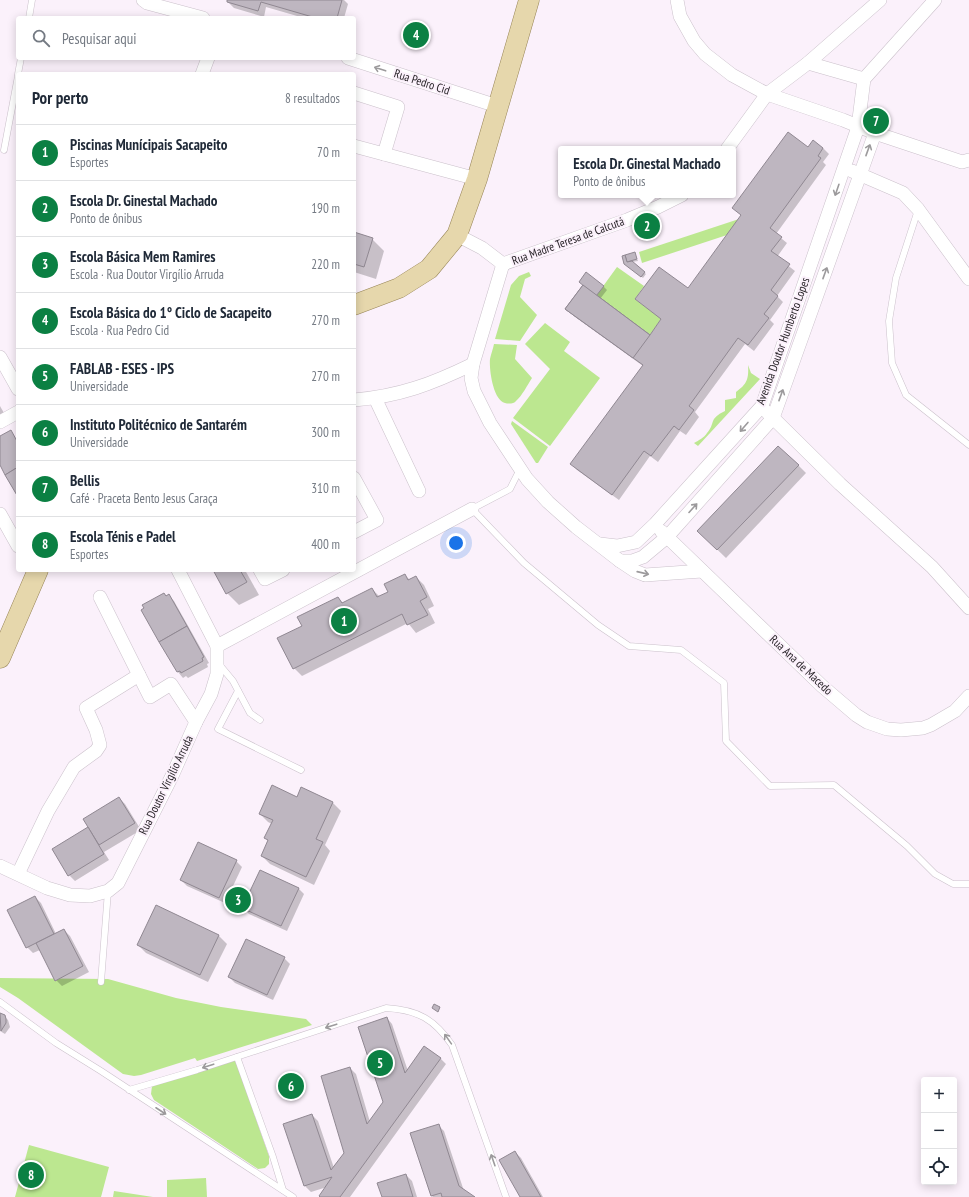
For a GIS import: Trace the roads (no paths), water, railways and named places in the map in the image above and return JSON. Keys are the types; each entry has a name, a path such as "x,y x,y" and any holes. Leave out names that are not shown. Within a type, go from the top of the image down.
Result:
{"main road":[{"path":"356,304 399,288 429,269 457,235 477,180 497,106 529,0"},
{"path":"1,655 35,572"}],"street":[{"path":"143,0 147,3 196,16"},
{"path":"677,0 680,16 694,41 705,54 732,75 767,94 843,120 858,127 962,162 969,160"},
{"path":"729,146 767,94 808,63 880,0"},
{"path":"808,63 864,79 935,0"},
{"path":"203,72 207,60"},
{"name":"Rua Pedro Cid","path":"354,60 497,106"},
{"name":"Avenida Doutor Humberto Lopes","path":"600,544 617,546 636,542 655,524 762,406 858,127 864,79"},
{"path":"356,94 398,107 384,154"},
{"path":"620,561 643,557 667,537 773,418 875,133"},
{"path":"356,147 477,180"},
{"path":"844,169 860,174 902,193 918,209 969,279"},
{"name":"Rua Madre Teresa de Calcutá","path":"457,235 482,248 503,264 627,220 677,198"},
{"path":"503,264 473,364 471,378 474,391 490,423 527,479 548,502 576,527 600,544 620,561 635,571 645,575 702,570"},
{"path":"0,356 16,382"},
{"path":"356,400 376,398 430,384 473,364"},
{"path":"376,398 419,491"},
{"path":"762,406 840,484 932,567 969,608"},
{"path":"0,422 16,413"},
{"path":"356,482 377,520 356,531"},
{"path":"356,571 472,509"},
{"path":"0,514 16,542"},
{"name":"Rua Ana de Macedo","path":"655,524 822,686 856,715 867,722 887,729 900,730 923,728 955,711 969,696"},
{"name":"Rua Doutor Virgílio Arruda","path":"108,891 118,883 172,776 196,722 211,694 217,674 217,646 179,572"},
{"path":"261,572 265,580 279,572"},
{"path":"217,646 355,572"},
{"path":"100,597 150,697 171,684 196,722"},
{"path":"18,874 45,817 74,767 96,751 100,745 96,730 86,708 139,675"},
{"path":"0,866 47,888 70,895 90,896 108,891"}],"lane":[{"path":"29,16 32,0"},
{"path":"19,72 21,60"},
{"path":"4,150 16,86"},
{"path":"918,209 896,278 889,321 892,362 906,395 969,445"},
{"path":"520,469 510,489 472,509 524,563 604,629 629,646 681,650 724,682 726,741 770,786 834,785 907,846 935,874 953,884 969,884"},
{"path":"217,662 233,681 250,713 260,720"},
{"path":"238,691 218,729 301,770"},
{"path":"101,982 108,891"},
{"path":"0,1002 56,1043 293,1197"},
{"path":"129,1090 386,1008 401,1009 429,1019 443,1031 452,1045 506,1197"},
{"path":"237,1056 273,1157 283,1190"}],"place":[{"name":"Escola Básica do 1° Ciclo de Sacapeito","path":"416,35"},
{"name":"Bellis","path":"876,121"},
{"name":"Escola Dr. Ginestal Machado","path":"647,226"},
{"name":"Piscinas Munícipais Sacapeito","path":"344,621"},
{"name":"Escola Básica Mem Ramires","path":"238,900"},
{"name":"FABLAB - ESES - IPS","path":"380,1063"},
{"name":"Instituto Politécnico de Santarém","path":"291,1086"},
{"name":"Escola Ténis e Padel","path":"31,1175"}]}
